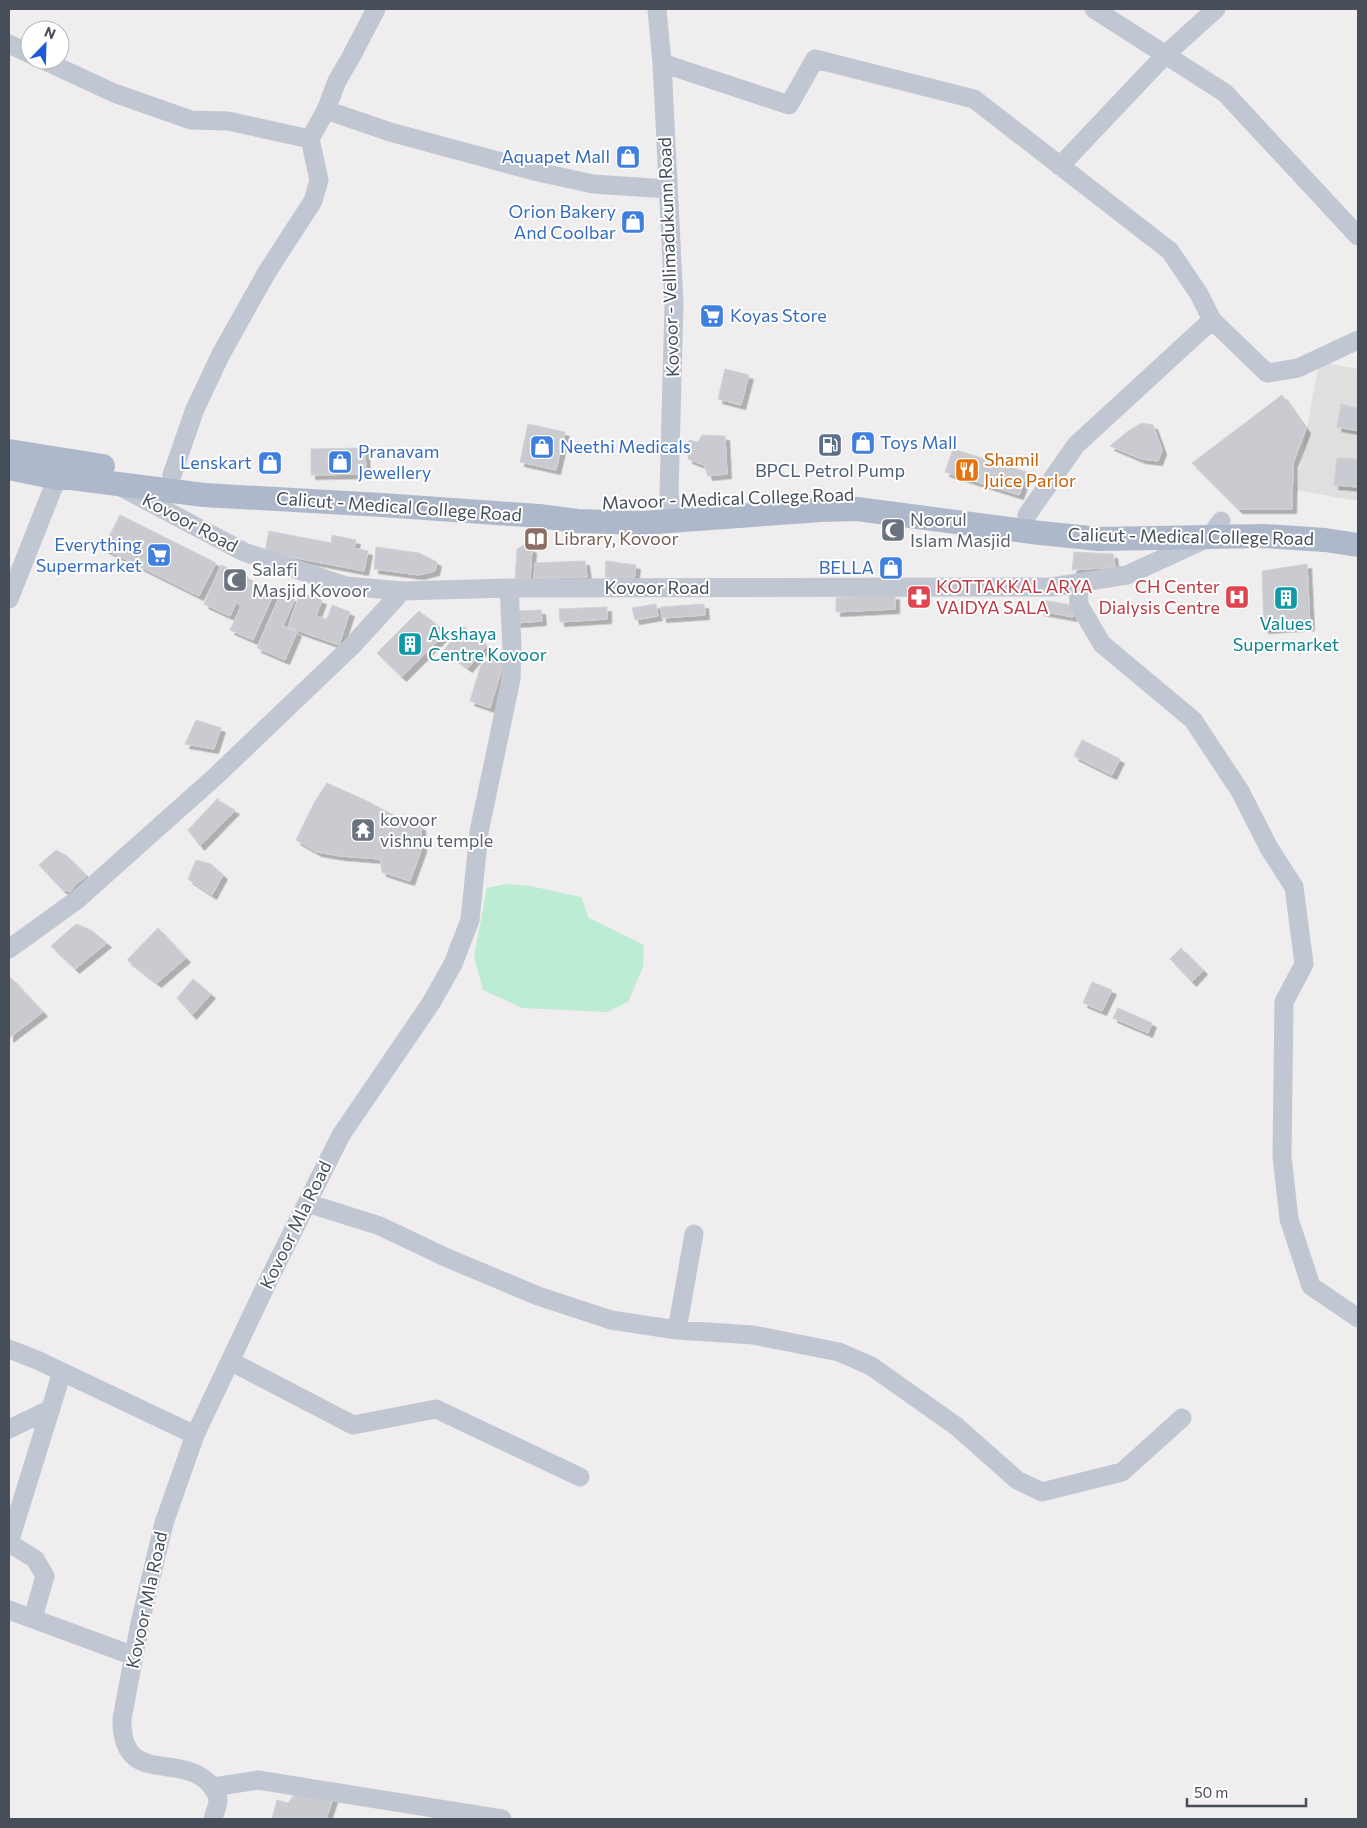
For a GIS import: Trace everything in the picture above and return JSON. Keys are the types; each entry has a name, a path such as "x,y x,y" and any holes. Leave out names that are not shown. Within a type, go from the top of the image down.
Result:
{"main road":[{"name":"Mavoor - Medical College Road","path":"9,451 96,474 172,475 206,479 383,489 578,504 642,506 671,513 754,508 820,494 857,493 1101,523 1216,529 1264,520 1358,528"},
{"name":"Calicut - Medical College Road","path":"9,468 56,478 96,474 118,485 204,495 382,505 539,516 577,521 642,523 671,513"},
{"name":"Calicut - Medical College Road","path":"754,508 857,509 1100,539 1216,529 1264,536 1325,540 1358,545"}],"street":[{"path":"172,475 195,408 221,354 267,272 313,201 319,180 310,139 326,110 337,80 352,57 376,9"},
{"name":"Kovoor - Vellimadukunn Road","path":"657,9 662,63 674,304 669,492 671,513"},
{"path":"1094,9 1225,93 1358,236"},
{"path":"1060,166 1166,54 1216,9"},
{"path":"662,63 789,105 814,59 974,99 1170,251 1199,294 1212,320 1267,373 1298,368 1358,340"},
{"path":"64,70 114,93 190,120 228,121 310,139"},
{"path":"326,110 390,132 538,172 593,184 668,189"},
{"path":"1027,515 1076,445 1212,320"},
{"path":"9,600 56,478"},
{"name":"Kovoor Road","path":"118,485 244,552 346,586 402,591 510,588 1042,587 1126,575 1216,529"},
{"path":"1078,583 1079,605 1102,644 1193,720 1240,791 1269,848 1294,887 1304,964 1284,1002 1282,1156 1289,1219 1311,1286 1358,1318"},
{"name":"Kovoor Mla Road","path":"212,1787 204,1778 194,1773 144,1763 135,1757 126,1746 122,1734 122,1719 140,1623 164,1523 195,1435 341,1135 432,1003 453,964 470,920 479,832 511,678 510,588"},
{"path":"9,949 78,899 217,775 352,646 402,591"},
{"path":"308,1203 380,1226 446,1257 538,1296 611,1320 677,1330 753,1335 840,1352 871,1366 956,1426 1017,1480 1042,1492 1122,1472 1182,1418"},
{"path":"677,1330 694,1234"},
{"path":"9,1349 37,1360 195,1435"},
{"path":"230,1361 353,1425 436,1409 580,1476"},
{"path":"33,1618 45,1576 35,1559 9,1543 62,1372"},
{"path":"9,1429 51,1409"},
{"path":"9,1610 134,1656"},
{"path":"213,1819 218,1800 212,1787 258,1780 502,1819"}],"shaded area":[{"path":"1319,362 1358,369 1358,501 1296,490"}],"green space":[{"path":"505,884 530,886 581,897 589,918 644,945 643,967 628,1002 607,1012 522,1008 483,990 474,956 487,888"}],"building":[{"path":"725,369 749,375 741,405 718,399"},
{"path":"1282,395 1306,429 1293,463 1292,509 1238,509 1192,463"},
{"path":"1341,404 1358,408 1358,431 1337,427"},
{"path":"1142,423 1153,425 1162,450 1158,461 1141,459 1110,446 1128,431"},
{"name":"Neethi Medicals","path":"528,424 565,432 556,470 520,462"},
{"path":"702,435 725,436 727,474 708,476 704,465 688,459 689,440 698,442"},
{"path":"365,448 366,474 311,475 311,449"},
{"path":"953,449 1027,472 1019,495 945,472"},
{"path":"1337,458 1358,459 1358,487 1334,485"},
{"path":"120,515 216,563 199,596 103,548"},
{"path":"269,531 331,543 332,535 356,540 354,548 368,551 364,571 265,552"},
{"path":"524,545 532,549 530,579 515,578 517,549"},
{"path":"376,547 419,553 437,562 435,571 419,575 374,569"},
{"path":"1074,552 1113,554 1115,567 1072,570"},
{"path":"585,561 587,577 534,578 535,563"},
{"path":"606,561 636,565 634,580 605,577"},
{"name":"Values Supermarket","path":"1307,564 1310,626 1264,629 1262,571"},
{"path":"221,565 248,577 230,616 204,604"},
{"path":"248,581 274,593 253,640 230,630 241,606 238,604"},
{"path":"281,593 295,599 283,626 297,632 285,660 257,648"},
{"path":"300,593 322,600 316,616 327,619 332,605 350,612 339,645 288,627"},
{"path":"895,595 895,609 836,612 836,598"},
{"path":"1042,600 1072,605 1073,617 1040,611"},
{"path":"656,604 658,616 635,620 632,608"},
{"path":"704,604 705,615 662,618 661,607"},
{"path":"607,607 607,619 560,622 559,609"},
{"path":"541,610 542,621 516,623 515,611"},
{"name":"Akshaya Centre Kovoor","path":"419,611 435,623 444,635 402,677 377,653"},
{"name":"Akshaya Centre Kovoor","path":"419,611 444,635 402,677 377,653"},
{"path":"463,626 487,645 468,668 444,650"},
{"path":"492,658 504,662 490,708 470,701 481,665"},
{"path":"196,720 221,728 214,749 185,744"},
{"path":"1082,740 1120,759 1112,775 1074,756"},
{"path":"327,783 399,818 421,826 422,848 410,881 382,872 380,859 317,852 296,840 314,803"},
{"path":"218,798 219,801 235,810 200,846 188,830"},
{"path":"56,850 67,856 87,876 76,884 70,892 62,889 39,865"},
{"path":"196,860 211,864 223,875 212,895 188,879"},
{"path":"76,924 91,930 107,943 75,969 51,946"},
{"path":"158,928 186,958 157,983 127,960"},
{"path":"1181,948 1203,970 1192,982 1170,959"},
{"path":"11,978 43,1012 9,1038 9,979"},
{"path":"193,979 211,994 192,1015 177,998"},
{"path":"1092,982 1112,990 1102,1011 1083,1003"},
{"path":"1118,1008 1152,1023 1148,1033 1113,1018"},
{"path":"335,1793 326,1819 272,1819 277,1800 288,1803 295,1794"}],"place":[{"name":"Aquapet Mall","path":"628,157"},
{"name":"Orion Bakery And Coolbar","path":"633,222"},
{"name":"Koyas Store","path":"712,316"},
{"name":"Toys Mall","path":"863,443"},
{"name":"BPCL Petrol Pump","path":"830,445"},
{"name":"Neethi Medicals","path":"542,447"},
{"name":"Pranavam Jewellery","path":"340,462"},
{"name":"Lenskart","path":"270,463"},
{"name":"Shamil Juice Parlor","path":"967,470"},
{"name":"Noorul Islam Masjid","path":"893,530"},
{"name":"Library, Kovoor","path":"536,539"},
{"name":"Everything Supermarket","path":"159,555"},
{"name":"BELLA","path":"891,568"},
{"name":"Salafi Masjid Kovoor","path":"235,580"},
{"name":"KOTTAKKAL ARYA VAIDYA SALA","path":"919,597"},
{"name":"CH Center Dialysis Centre","path":"1237,597"},
{"name":"Values Supermarket","path":"1286,598"},
{"name":"Akshaya Centre Kovoor","path":"410,644"},
{"name":"kovoor vishnu temple","path":"363,830"}]}
